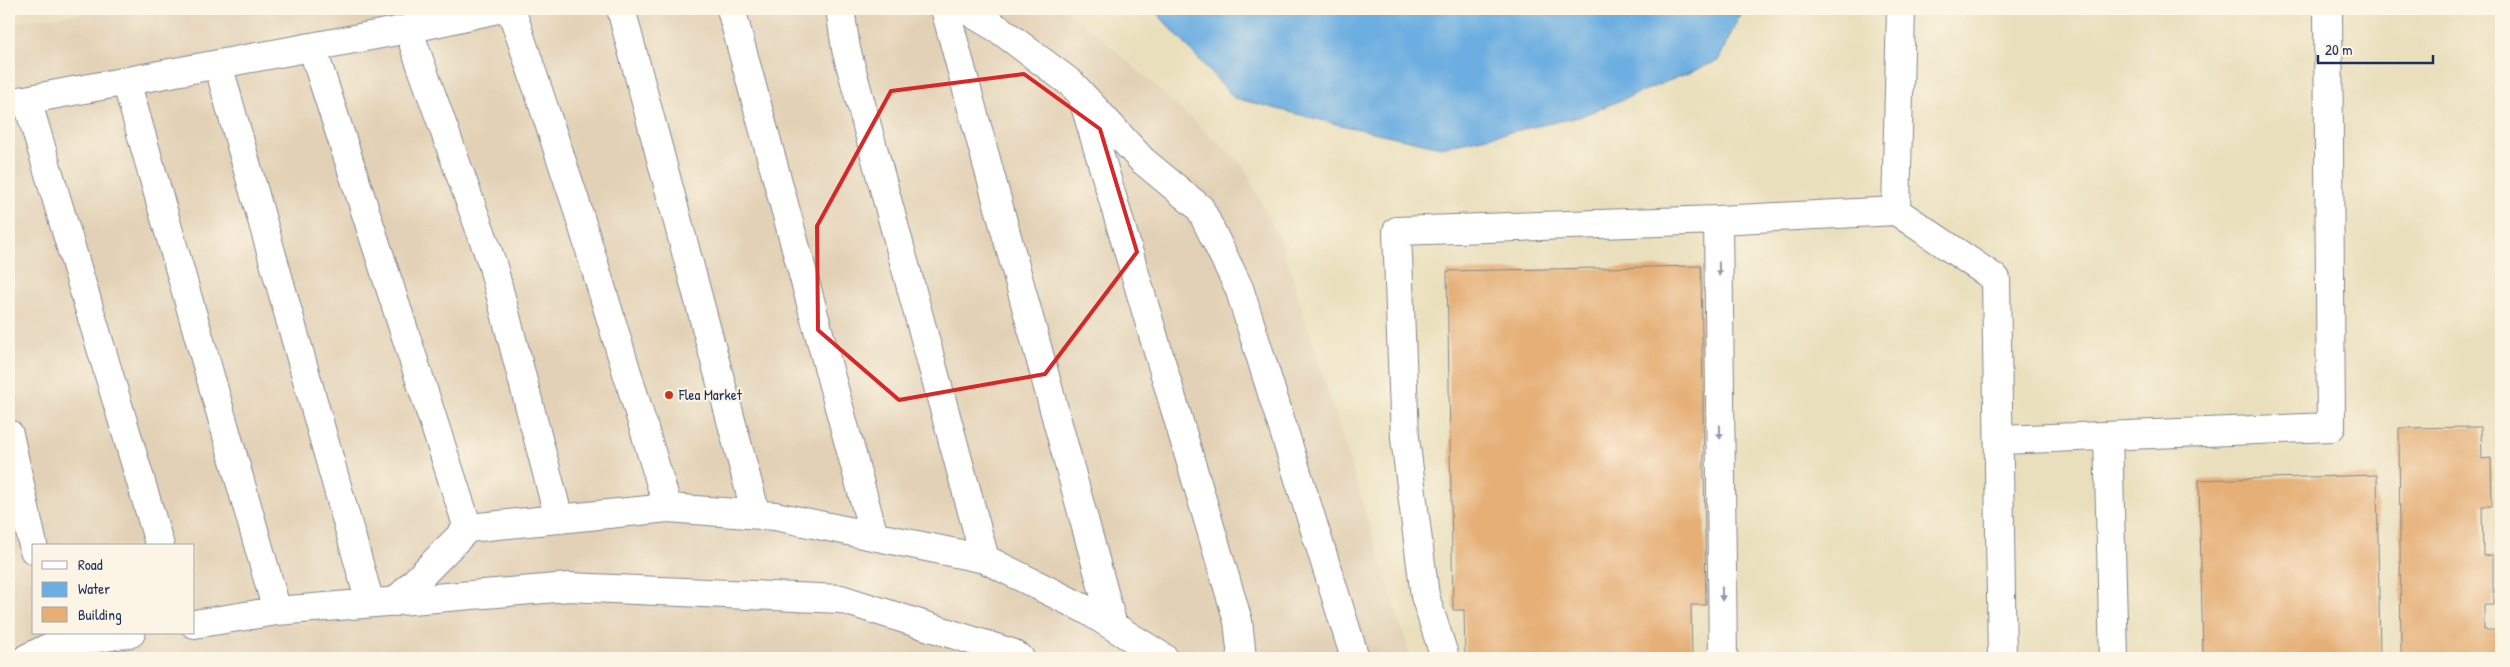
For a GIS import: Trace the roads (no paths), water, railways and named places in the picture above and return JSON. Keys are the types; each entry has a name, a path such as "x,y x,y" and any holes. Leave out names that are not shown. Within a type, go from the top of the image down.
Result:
{"lane":[{"path":"159,544 18,101 408,29 497,9"},
{"path":"511,9 575,202 668,508"},
{"path":"621,9 756,514"},
{"path":"730,9 874,536"},
{"path":"840,9 846,49 985,559"},
{"path":"946,9 1113,626"},
{"path":"965,9 1000,30 1072,84 1142,160 1200,208 1239,288 1355,658"},
{"path":"1896,211 1901,9"},
{"path":"2000,440 2331,427 2328,9"},
{"path":"408,29 492,264 559,519"},
{"path":"312,47 468,528"},
{"path":"218,64 382,603"},
{"path":"126,81 277,611"},
{"path":"1082,96 1238,621 1242,658"},
{"path":"1445,658 1425,596 1405,438 1397,232 1718,220 1896,211 1996,279 2002,658"},
{"path":"1718,220 1723,658"},
{"path":"9,434 33,544"},
{"path":"2108,436 2114,658"},
{"path":"382,603 468,528 668,508 756,514 775,516 985,559 1087,610 1164,658"},
{"path":"195,624 277,611 569,587 841,599 1020,658"},
{"path":"27,658 53,639 118,634"}],"water":[{"path":"1153,9 1743,9 1718,61 1579,117 1441,147 1336,124 1234,98"}],"place":[{"name":"Flea Market","path":"669,395"}]}
